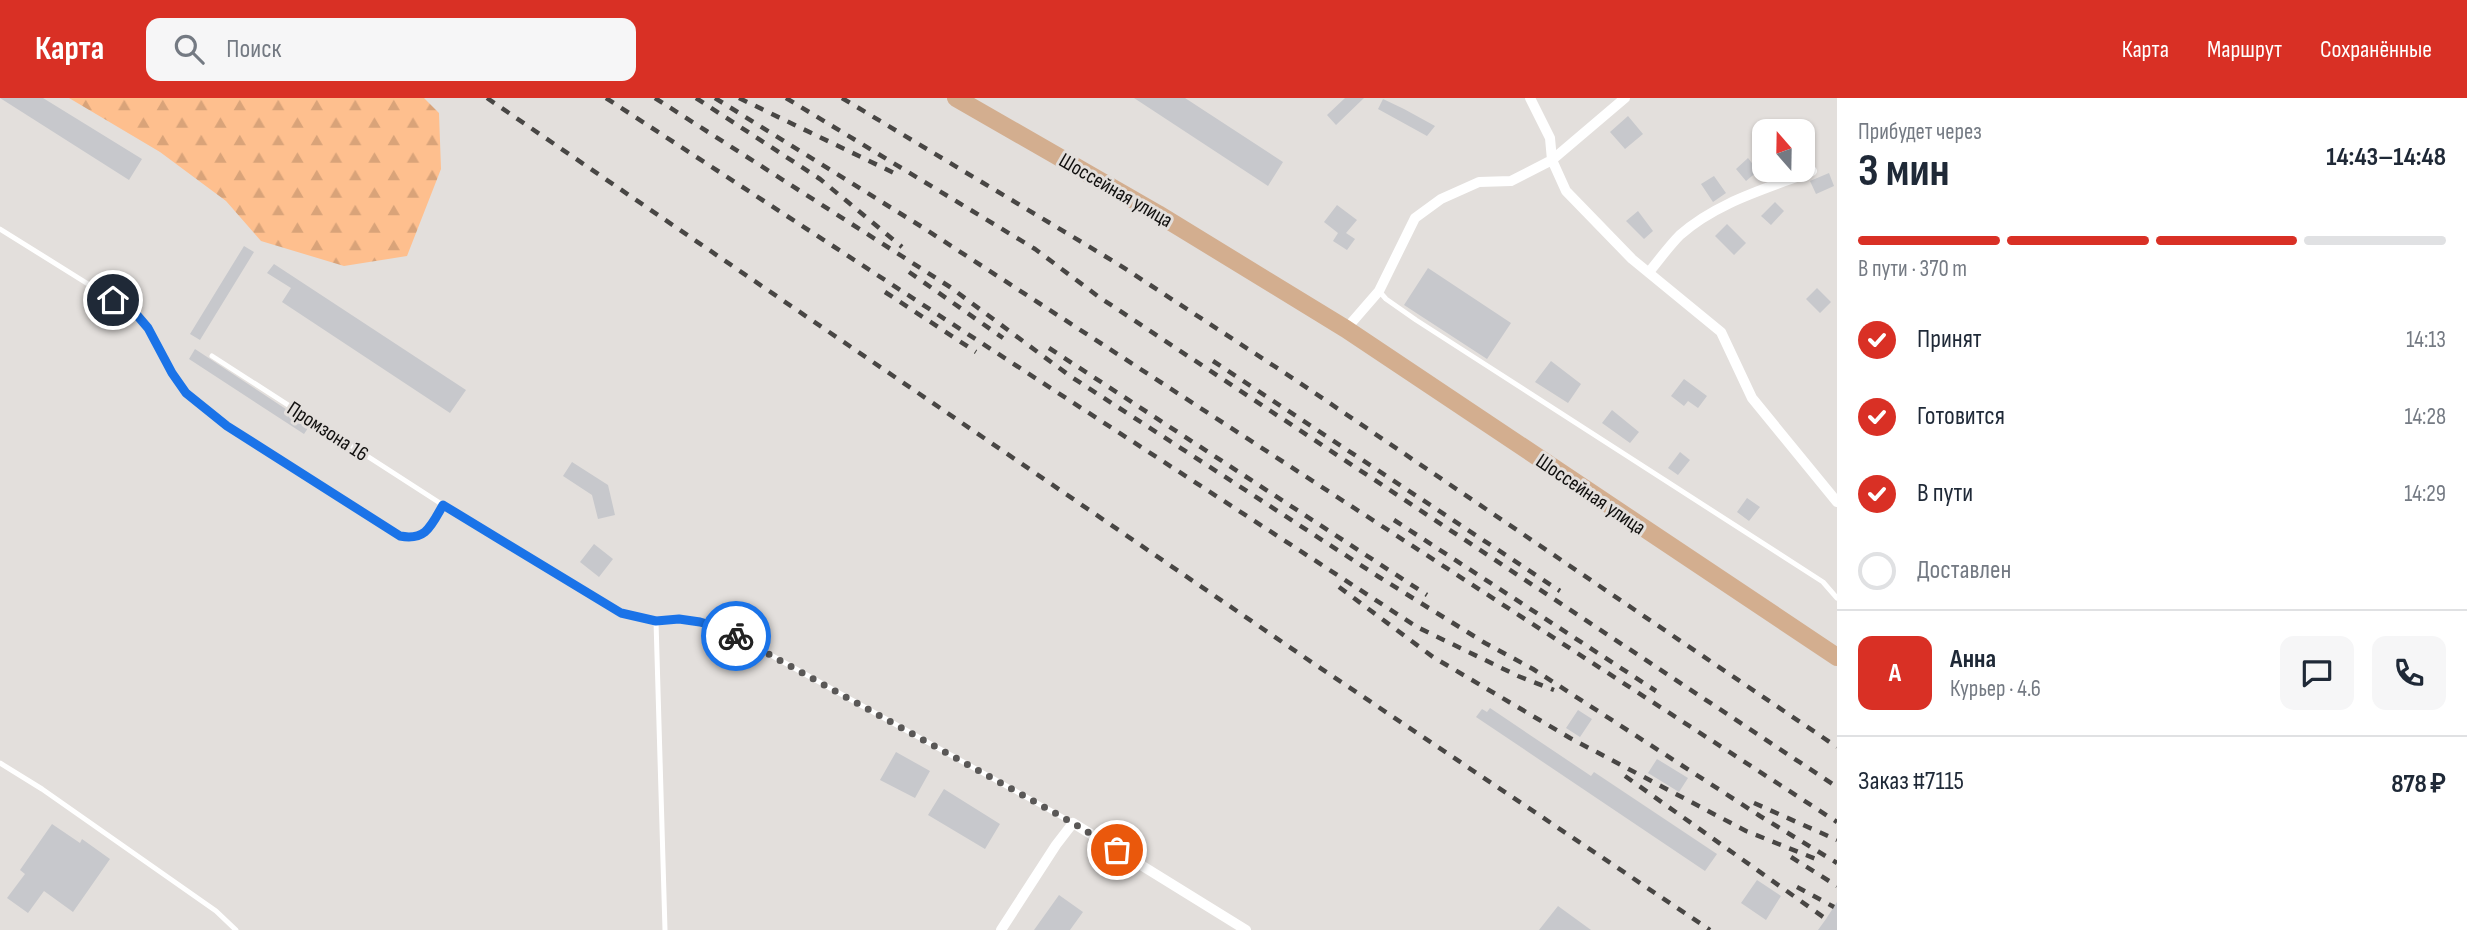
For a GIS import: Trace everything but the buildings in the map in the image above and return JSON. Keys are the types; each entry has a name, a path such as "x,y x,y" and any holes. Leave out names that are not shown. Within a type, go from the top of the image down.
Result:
{"main road":[{"name":"Шоссейная улица","path":"956,98 1158,214 1346,329 1837,657"}],"street":[{"path":"1530,98 1550,138 1552,160 1566,191 1632,259 1721,332 1752,398 1837,502"},
{"path":"1346,329 1378,291 1415,218 1441,200 1479,182 1511,181 1552,160 1625,98"},
{"path":"1649,272 1679,236 1706,215 1755,191 1781,182"},
{"path":"1001,930 1073,823 1246,930"}],"lane":[{"path":"0,229 136,314 148,328 186,393 227,426 400,536 413,538 423,534 443,505"},
{"path":"1378,291 1416,320 1823,582 1837,598"},
{"name":"Промзона 16","path":"212,356 443,505 621,613 656,621 679,619 700,622 724,629 1073,823"},
{"path":"656,621 665,930"},
{"path":"0,763 42,789 216,911 236,930"}],"green space":[{"path":"69,98 424,98 439,113 441,169 407,256 344,266 261,241 226,201 160,152"}],"railway":[{"path":"487,98 1307,659 1710,930"},
{"path":"606,98 1417,627 1518,676 1554,690"},
{"path":"655,98 950,287 1070,376 1379,577 1485,643 1533,669 1837,863"},
{"path":"696,98 820,179 902,247"},
{"path":"715,98 922,227 1837,822"},
{"path":"739,98 894,173"},
{"path":"786,98 1035,249 1099,297 1837,787"},
{"path":"842,98 1118,264 1300,383 1837,747"},
{"path":"909,272 1003,338"},
{"path":"885,292 976,352"},
{"path":"1049,348 1427,595"},
{"path":"1213,361 1560,591"},
{"path":"1394,520 1656,691"},
{"path":"1339,587 1433,657 1570,738 1746,831 1821,861"},
{"path":"1625,776 1826,919"},
{"path":"1754,803 1837,840"},
{"path":"1791,857 1837,886"},
{"path":"1797,887 1834,907"}],"way so far":[{"path":"736,636 1117,850"}],"route":[{"path":"113,300 136,314 148,328 186,393 227,426 400,536 413,538 423,534 443,505 621,613 656,621 679,619 700,622 724,629 736,636"}]}
